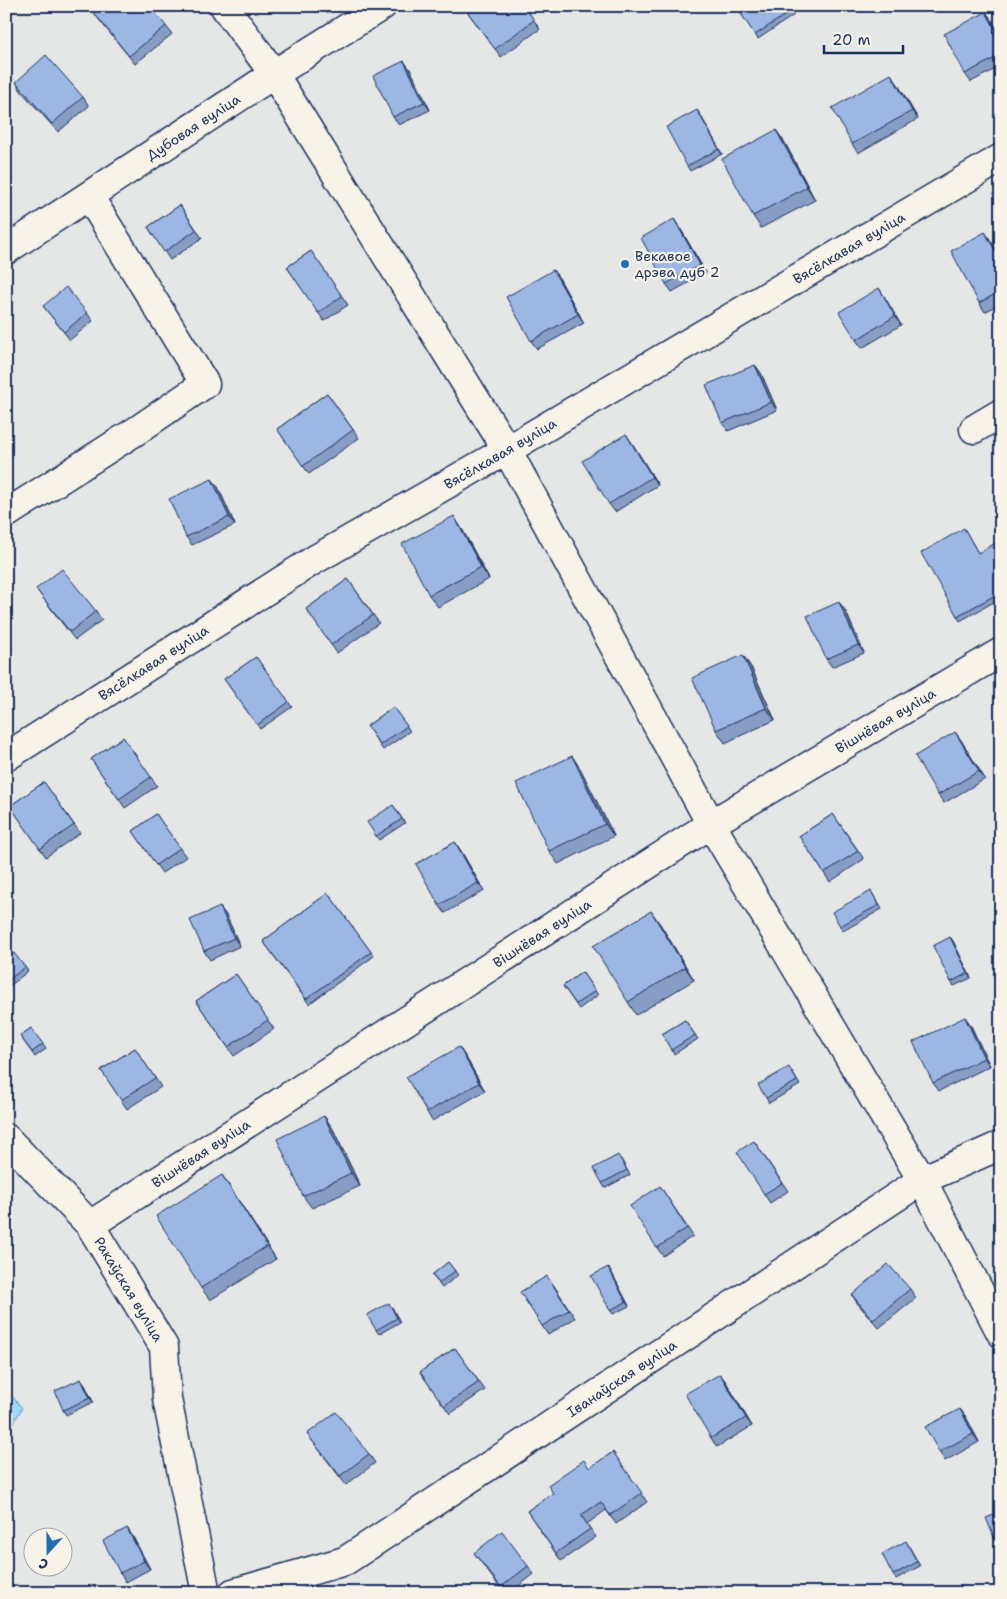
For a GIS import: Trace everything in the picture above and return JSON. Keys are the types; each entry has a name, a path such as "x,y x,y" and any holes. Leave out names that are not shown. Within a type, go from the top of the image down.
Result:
{"street":[{"path":"224,6 274,74 507,450 710,824 922,1180 1001,1333"},
{"name":"Дубовая вуліца","path":"6,250 274,74 382,6"},
{"name":"Вясёлкавая вуліца","path":"6,757 314,560 507,450 1001,158"},
{"path":"6,514 136,432 205,384 89,196"},
{"path":"974,429 1001,413"},
{"name":"Вішнёвая вуліца","path":"90,1225 710,824 1001,652"},
{"name":"Ракаўская вуліца","path":"6,1138 90,1225 164,1347 167,1399 206,1593"},
{"name":"Іванаўская вуліца","path":"233,1593 345,1561 922,1180 1001,1145"}],"water":[{"path":"6,1389 22,1408 7,1435 6,1435"}],"building":[{"path":"102,6 150,6 166,26 129,56 94,13"},
{"path":"471,6 524,6 534,20 495,49 466,10"},
{"path":"736,6 788,6 791,11 755,35"},
{"path":"986,12 1001,40 1001,55 965,74 944,34"},
{"path":"46,55 83,97 52,124 16,82"},
{"path":"404,61 424,102 393,117 373,76"},
{"path":"891,74 912,111 852,144 832,108"},
{"path":"697,110 719,149 687,166 666,127"},
{"path":"776,130 807,187 753,216 722,159"},
{"path":"180,205 196,230 164,252 148,227"},
{"path":"674,219 700,265 666,284 641,238"},
{"path":"985,232 1001,261 1001,291 979,303 951,251"},
{"path":"311,251 342,296 318,313 287,267"},
{"path":"553,270 578,314 531,341 506,297"},
{"path":"66,287 87,313 64,332 43,306"},
{"path":"879,288 895,316 856,340 839,312"},
{"path":"755,365 771,402 722,423 706,385"},
{"path":"327,393 353,430 303,466 277,429"},
{"path":"626,434 652,477 609,504 582,461"},
{"path":"212,479 229,517 186,537 169,499"},
{"path":"454,516 481,567 429,595 402,544"},
{"path":"964,528 978,553 999,541 1001,544 1001,592 957,616 921,553"},
{"path":"62,569 96,611 70,632 36,589"},
{"path":"348,579 373,615 331,645 306,609"},
{"path":"839,602 858,645 826,659 807,616"},
{"path":"743,655 766,708 716,730 692,678"},
{"path":"256,657 289,702 257,725 224,679"},
{"path":"393,707 407,726 380,745 367,726"},
{"path":"955,732 979,771 938,795 915,756"},
{"path":"123,737 151,777 119,799 91,759"},
{"path":"572,756 605,824 549,851 516,783"},
{"path":"44,782 74,825 40,849 10,806"},
{"path":"393,805 402,819 376,836 367,822"},
{"path":"156,814 180,848 156,865 133,831"},
{"path":"833,814 858,851 824,873 799,836"},
{"path":"455,842 478,883 439,905 416,864"},
{"path":"871,891 879,905 840,926 832,912"},
{"path":"328,893 371,952 306,999 263,941"},
{"path":"220,907 234,938 204,951 190,920"},
{"path":"651,911 685,967 628,1002 593,946"},
{"path":"950,937 968,973 951,982 933,946"},
{"path":"14,953 25,967 6,982 6,959"},
{"path":"582,972 595,991 576,1004 563,986"},
{"path":"236,974 268,1020 228,1047 196,1001"},
{"path":"965,1017 984,1058 933,1083 913,1042"},
{"path":"685,1020 695,1035 671,1050 662,1034"},
{"path":"31,1028 43,1044 32,1052 20,1036"},
{"path":"459,1047 479,1083 427,1112 406,1077"},
{"path":"135,1048 155,1078 121,1100 101,1070"},
{"path":"789,1067 797,1081 766,1098 758,1085"},
{"path":"324,1116 351,1173 303,1196 277,1139"},
{"path":"754,1141 782,1183 764,1194 737,1152"},
{"path":"618,1155 627,1170 602,1183 594,1168"},
{"path":"222,1175 267,1246 201,1288 156,1216"},
{"path":"660,1186 687,1228 657,1248 630,1206"},
{"path":"448,1262 455,1271 439,1283 432,1275"},
{"path":"888,1264 910,1289 873,1320 852,1295"},
{"path":"608,1267 626,1302 610,1310 591,1276"},
{"path":"547,1276 569,1310 542,1326 520,1292"},
{"path":"389,1303 397,1318 376,1330 367,1315"},
{"path":"455,1348 479,1382 444,1406 420,1372"},
{"path":"720,1374 746,1418 711,1438 685,1394"},
{"path":"81,1379 90,1398 63,1410 55,1391"},
{"path":"960,1409 973,1434 939,1452 925,1427"},
{"path":"336,1412 369,1454 340,1476 307,1434"},
{"path":"613,1452 642,1493 610,1515 601,1502 581,1515 590,1529 556,1553 527,1511 553,1493 548,1485 584,1460 589,1468"},
{"path":"1001,1512 1001,1546 998,1547 986,1518"},
{"path":"127,1528 144,1561 120,1573 103,1541"},
{"path":"502,1531 528,1566 501,1587 474,1553"},
{"path":"906,1541 917,1562 893,1575 882,1554"}],"place":[{"name":"Векавое дрэва дуб 2","path":"625,264"}]}
